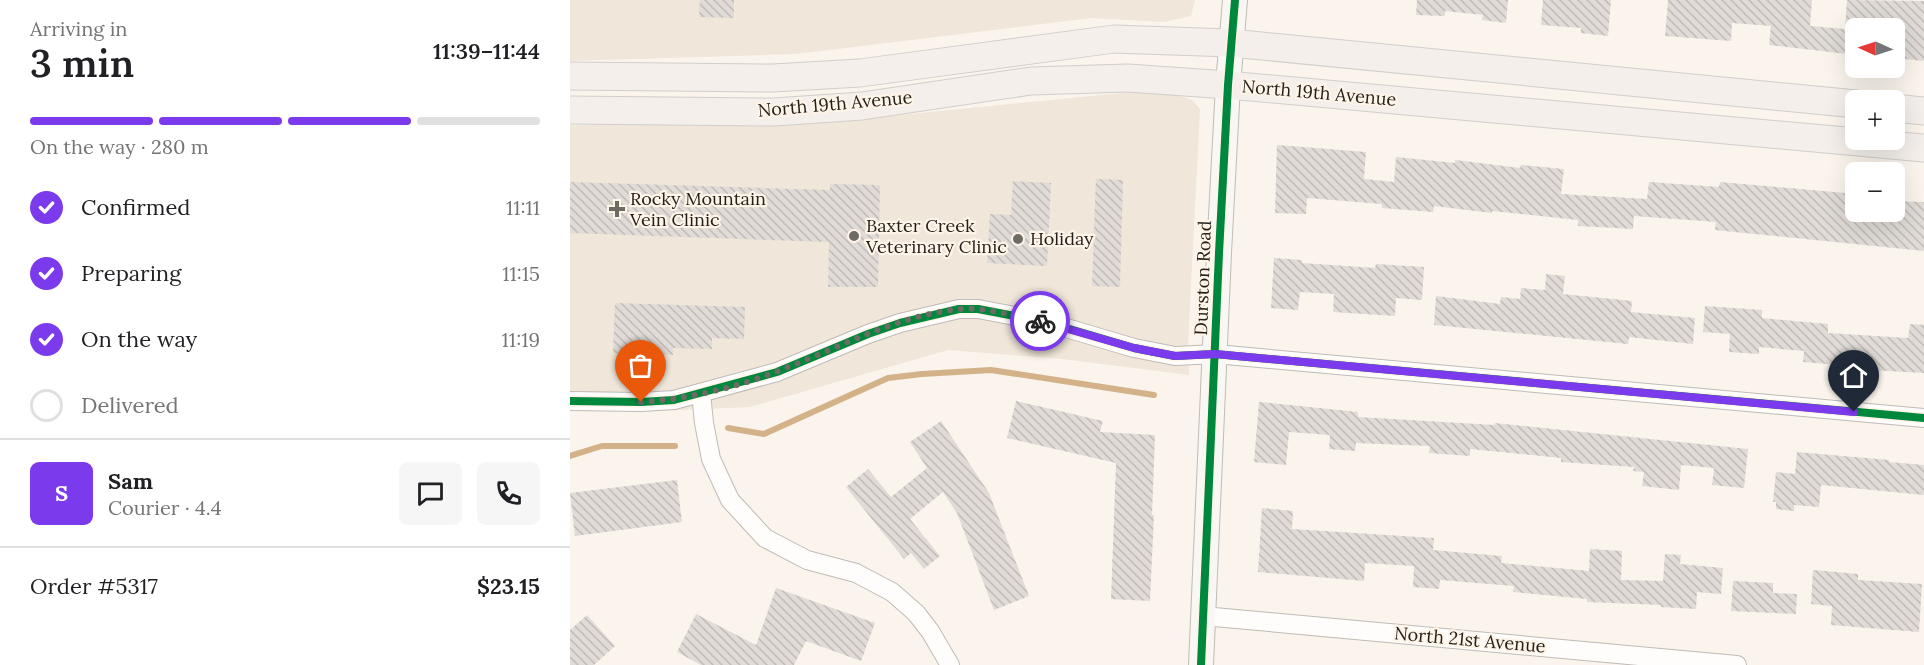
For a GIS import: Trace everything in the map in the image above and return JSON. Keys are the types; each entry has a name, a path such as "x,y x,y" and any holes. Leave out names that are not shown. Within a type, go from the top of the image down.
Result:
{"main road":[{"name":"Durston Road","path":"1201,665 1228,85 1235,0"},
{"name":"North 19th Avenue","path":"570,76 773,78 860,73 1114,39 1231,43 1845,103"},
{"name":"North 19th Avenue","path":"570,110 774,112 862,106 1031,81 1128,78 1924,148"},
{"path":"1905,109 1924,111"}],"street":[{"path":"570,401 674,400 777,372 900,323 959,309 978,309 1046,322 1134,348 1175,356 1215,354 1924,418"},
{"path":"701,393 711,459 730,500 765,538 807,560 856,573 892,592 916,613 930,631 950,665"},
{"name":"North 21st Avenue","path":"1203,616 1737,665"}],"shaded area":[{"path":"570,0 1195,0 1191,16 1164,22 1091,18 796,54 570,61"},
{"path":"1162,89 1192,100 1200,109 1188,344 1189,375 1063,359 948,350 750,407 657,411 570,409 570,125 748,125 891,116"}],"building":[{"path":"700,0 734,0 734,18 699,17"},
{"path":"1417,0 1508,0 1506,23 1482,20 1483,15 1445,11 1445,16 1416,15"},
{"path":"1543,0 1611,0 1608,36 1581,33 1581,28 1541,25"},
{"path":"1668,0 1812,0 1810,26 1845,29 1845,54 1769,45 1771,26 1732,23 1731,41 1665,36"},
{"path":"1847,0 1924,1 1924,61 1905,59 1905,18 1846,18"},
{"path":"1277,145 1366,152 1364,179 1394,182 1396,157 1455,163 1455,160 1520,168 1521,165 1564,169 1561,194 1647,199 1649,182 1719,187 1720,182 1845,193 1845,222 1905,222 1905,201 1924,202 1924,251 1715,230 1716,222 1634,216 1633,229 1578,226 1578,220 1492,211 1492,213 1434,206 1433,212 1382,208 1382,204 1307,198 1306,214 1275,213"},
{"name":"Holiday","path":"1096,179 1123,180 1120,287 1092,286"},
{"name":"Holiday","path":"1013,181 1051,183 1047,266 987,263 990,214 1011,215"},
{"path":"570,182 830,190 830,184 880,185 878,287 828,287 829,242 570,233"},
{"path":"1274,258 1302,260 1302,263 1375,268 1376,264 1424,267 1422,300 1396,298 1395,316 1333,312 1334,294 1300,292 1298,310 1271,308"},
{"path":"1546,274 1565,276 1563,294 1632,301 1631,312 1695,318 1693,344 1629,337 1628,344 1434,325 1436,296 1500,304 1501,297 1520,299 1521,288 1545,290"},
{"path":"615,303 745,307 744,339 712,338 712,349 673,348 673,355 613,353"},
{"path":"1705,306 1762,310 1762,318 1828,324 1828,333 1908,338 1910,324 1924,325 1924,373 1850,369 1851,366 1803,362 1804,351 1759,347 1759,354 1729,352 1730,334 1703,332"},
{"path":"1016,401 1103,421 1100,432 1155,435 1150,601 1111,599 1116,463 1007,438"},
{"path":"1259,402 1358,412 1358,417 1495,425 1495,423 1748,449 1744,488 1712,485 1714,468 1681,465 1679,490 1642,486 1644,472 1633,471 1634,467 1561,462 1561,458 1470,449 1470,456 1429,453 1430,446 1356,443 1355,451 1329,449 1330,435 1289,432 1286,465 1254,462"},
{"path":"941,421 989,493 1029,596 994,610 957,513 943,492 910,519 940,556 924,569 911,553 904,559 846,487 868,469 891,497 927,468 910,442"},
{"path":"1797,452 1924,465 1924,495 1821,485 1819,507 1794,505 1794,511 1776,509 1776,502 1773,502 1776,472 1795,474"},
{"path":"677,480 682,522 575,536 570,493"},
{"path":"1262,508 1293,511 1292,529 1434,538 1433,550 1502,556 1501,563 1589,571 1590,549 1622,551 1621,580 1663,581 1665,554 1681,555 1680,564 1723,568 1721,594 1697,592 1696,609 1587,602 1587,599 1513,592 1514,586 1440,580 1439,589 1413,587 1414,566 1365,563 1364,581 1258,572"},
{"path":"1813,570 1858,574 1858,580 1922,584 1919,632 1831,625 1832,606 1811,604"},
{"path":"1733,581 1773,583 1773,593 1797,594 1796,614 1731,611"},
{"path":"776,588 875,623 861,661 806,641 794,665 701,665 677,652 696,614 756,645"},
{"path":"587,615 615,646 594,665 570,665 570,630"}],"waterway":[{"path":"728,428 764,434 888,378 922,374 991,370 1154,395"},
{"path":"570,456 602,446 675,446"}],"cycle path":[{"path":"1201,665 1219,253 1235,0"},
{"path":"570,401 674,400 777,372 900,323 959,309 978,309 1046,322 1134,348 1175,356 1215,354 1924,418"}],"way so far":[{"path":"641,402 674,400 777,372 868,334 931,314 959,309 978,309 1040,321"}],"place":[{"name":"Rocky Mountain Vein Clinic","path":"617,209"},
{"name":"Baxter Creek Veterinary Clinic","path":"854,236"},
{"name":"Holiday","path":"1018,239"}],"route":[{"path":"1040,321 1134,348 1175,356 1215,354 1854,412"}]}
